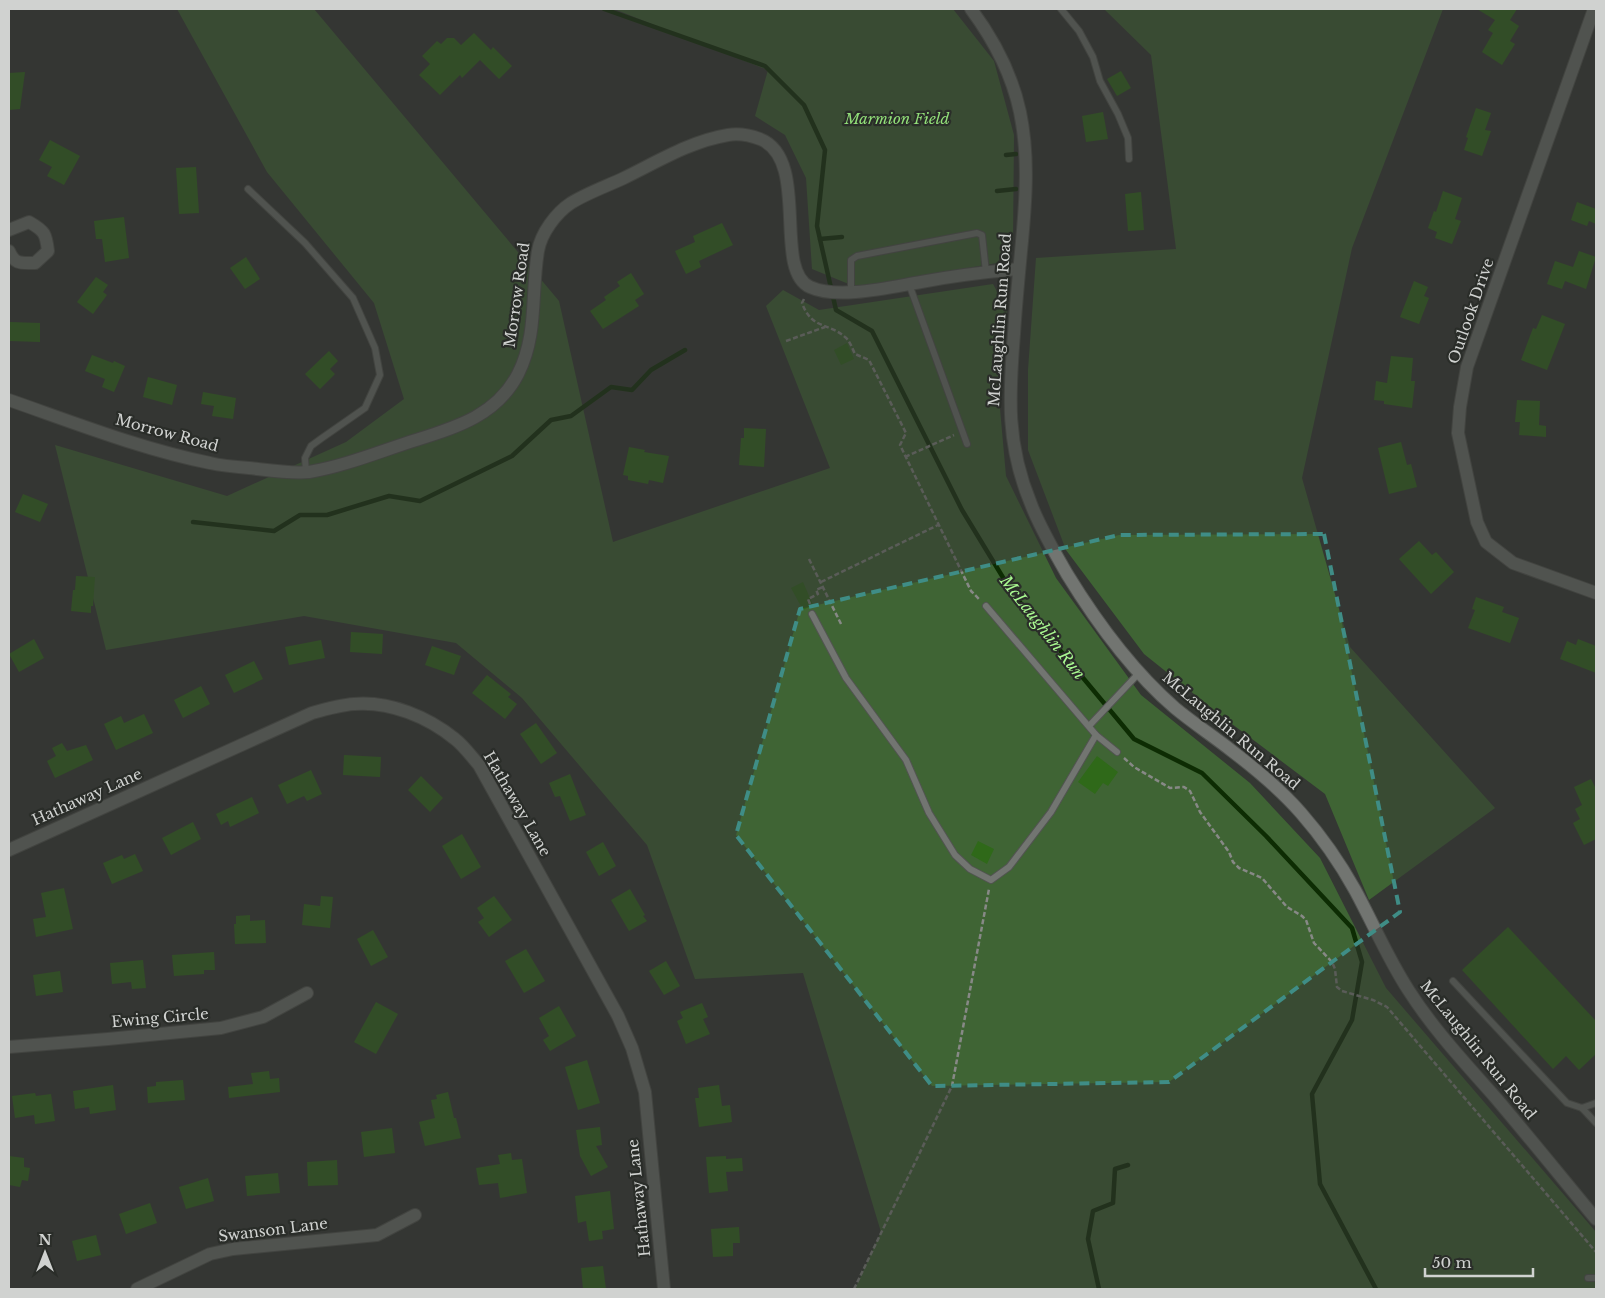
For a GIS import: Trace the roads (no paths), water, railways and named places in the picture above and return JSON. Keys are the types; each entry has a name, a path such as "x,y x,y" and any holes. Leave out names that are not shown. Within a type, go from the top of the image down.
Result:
{"street":[{"name":"McLaughlin Run Road","path":"971,9 996,48 1007,70 1020,111 1025,140 1025,206 1012,365 1010,414 1012,438 1022,478 1041,528 1068,575 1115,645 1139,673 1177,710 1279,789 1322,839 1342,869 1396,969 1414,998 1447,1042 1596,1219"},
{"name":"Outlook Drive","path":"1594,9 1467,367 1458,433 1477,522 1486,542 1513,563 1596,593"},
{"name":"Morrow Road","path":"9,400 143,446 212,463 262,470 306,472 348,462 454,428 485,412 503,396 518,374 528,350 534,314 538,249 545,229 569,204 690,146 730,134 746,134 767,142 773,147 782,163 787,179 794,259 798,275 812,288 828,292 847,292"},
{"path":"9,231 29,222 39,228 46,236 48,251 35,263 19,263 12,259 9,251"},
{"path":"847,292 1019,269"},
{"name":"Hathaway Lane","path":"9,850 312,713 356,704 377,705 404,710 435,724 457,740 479,765 618,1016 632,1048 645,1092 664,1289"},
{"name":"Ewing Circle","path":"9,1047 221,1028 263,1017 306,993"},
{"name":"Swanson Lane","path":"137,1289 210,1254 233,1249 377,1235 415,1215"}],"lane":[{"path":"1061,9 1079,30 1092,57 1100,81 1118,114 1128,138 1129,159"},
{"path":"248,190 305,243 353,298 375,348 380,375 365,408 312,446 305,458 306,472"},
{"path":"847,292 851,260 857,256 977,233 982,236 986,272"},
{"path":"909,284 967,444"},
{"path":"986,606 1096,735 1118,752"},
{"path":"812,614 846,678 906,760 929,813 955,855 970,869 991,880 1010,867 1051,812 1096,735"},
{"path":"1089,726 1139,673"},
{"path":"1453,981 1567,1103 1582,1108 1596,1123"},
{"path":"1582,1108 1596,1103"},
{"path":"1588,1278 1596,1278"}],"waterway":[{"name":"McLaughlin Run","path":"604,9 765,66 804,105 825,150 817,226 836,310 872,331 962,510 1013,594 1134,739 1202,773 1266,836 1352,928 1362,962 1352,1020 1312,1094 1320,1184 1376,1289"},
{"path":"1006,155 1016,154"},
{"path":"997,191 1016,189"},
{"path":"820,239 842,237"},
{"path":"193,522 274,531 300,515 327,515 389,496 420,501 512,456 551,420 571,416 611,387 632,390 651,370 685,350"},
{"path":"1099,1289 1088,1239 1093,1211 1113,1203 1115,1169 1128,1165"}],"park label":[{"name":"Marmion Field","path":"897,119"}]}
